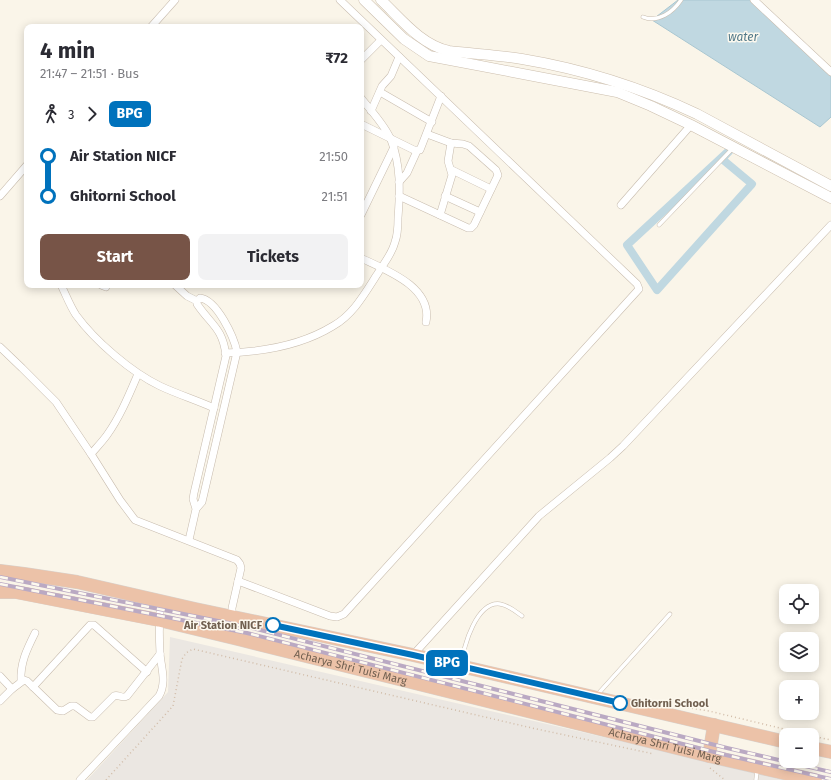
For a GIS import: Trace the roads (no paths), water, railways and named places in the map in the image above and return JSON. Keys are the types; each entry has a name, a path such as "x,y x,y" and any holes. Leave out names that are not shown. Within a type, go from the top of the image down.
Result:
{"highway":[{"name":"Acharya Shri Tulsi Marg","path":"0,571 64,580 161,600 195,609 413,655 779,740"},
{"name":"Acharya Shri Tulsi Marg","path":"0,592 16,592 159,620 707,761 758,767 815,780"},
{"path":"707,761 714,725"},
{"path":"819,749 831,752"}],"street":[{"path":"154,24 175,0"},
{"path":"238,581 330,616 337,617 344,614 639,289 638,284 632,278 340,0"},
{"path":"364,0 404,39 429,56 617,92 691,125 831,198"},
{"path":"381,0 425,41 439,49 522,59 585,73 638,90 674,104 831,186"},
{"path":"754,0 831,72"},
{"path":"364,57 381,40"},
{"path":"371,111 383,84 391,76 399,57"},
{"path":"380,92 432,122"},
{"path":"399,182 407,173 417,151 422,148 441,96"},
{"path":"225,353 283,346 321,333 334,326 344,319 358,305 388,258 395,244 400,196 398,164 391,139 364,102"},
{"path":"621,204 691,125"},
{"path":"364,126 417,151"},
{"path":"400,196 468,228 471,228 474,225 498,175 496,170 469,146 451,143 427,134"},
{"path":"738,149 748,142"},
{"path":"440,215 451,180 452,170 448,161 451,143"},
{"path":"364,209 394,148"},
{"path":"0,196 24,168"},
{"path":"452,170 491,189"},
{"path":"445,196 480,212"},
{"path":"413,655 539,516 623,446 831,225"},
{"path":"364,259 409,284 418,293 426,305 426,322"},
{"path":"62,288 75,314 122,362 138,374 160,386 214,408"},
{"path":"178,288 187,296 197,301 200,308 211,320 223,339 225,353 224,364 194,493 193,499 196,509"},
{"path":"189,540 196,509 202,502 237,352 236,345 230,331 215,307 203,298 198,298 197,301"},
{"path":"0,347 56,402 120,500 135,520 237,560 241,568 232,608 232,616"},
{"path":"91,454 115,423 138,374"},
{"path":"80,780 159,696 162,690 163,678 160,654 159,620 161,600"},
{"path":"33,687 90,625 94,625 147,672"},
{"path":"21,681 20,673 23,660 35,633"},
{"path":"0,701 21,681 24,680 27,681 57,710 63,711 71,706 75,706 91,717 97,714 114,696 127,696 160,654"},
{"path":"0,676 12,689"}],"lane":[{"path":"643,17 652,20 664,15 674,9 682,0"},
{"path":"659,226 738,149"},
{"path":"461,666 472,627 488,606 499,604 506,606 522,616"},
{"path":"595,698 670,614"},
{"path":"756,780 758,767"}],"water":[{"name":"water","path":"678,0 754,0 831,72 831,117 820,127 652,20"}],"waterway":[{"path":"733,147 722,159 752,184 657,290 627,245 733,147"}],"railway":[{"path":"0,577 248,627 727,748 831,772"},
{"path":"0,584 247,633 726,755 831,779"}],"place":[{"name":"Air Station NICF","path":"273,625"},
{"name":"Ghitorni School","path":"620,703"}]}
